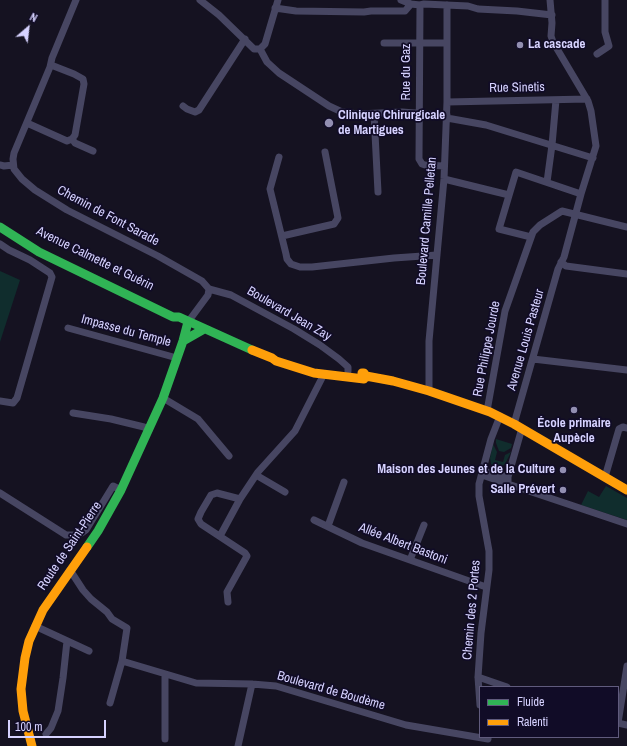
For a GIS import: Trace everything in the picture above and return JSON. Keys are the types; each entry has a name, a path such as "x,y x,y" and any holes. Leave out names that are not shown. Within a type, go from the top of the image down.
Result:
{"main road":[{"name":"Avenue Calmette et Guérin","path":"0,224 54,255 173,311 179,317 188,322 249,350 298,369 347,374 364,373 366,376 393,381 429,391 487,411 518,426 627,490"},
{"name":"Avenue Calmette et Guérin","path":"0,227 39,252 169,315 179,317"},
{"name":"Route de Saint-Pierre","path":"32,746 23,711 21,689 25,658 35,626 54,593 98,531 121,490 163,398 188,322"},
{"path":"183,341 201,328"}],"street":[{"path":"0,165 13,165 14,153 51,65 52,58 76,0"},
{"path":"200,0 219,15 254,49 260,49 265,44 278,0"},
{"path":"401,0 411,4 420,5 472,3 478,9 552,15"},
{"path":"550,0 552,15 552,42 587,99"},
{"path":"597,54 609,46 605,32 605,0"},
{"path":"275,8 304,11 405,11 411,4"},
{"name":"Rue du Gaz","path":"420,5 420,162 425,165 444,166"},
{"name":"Boulevard Camille Pelletan","path":"429,391 429,341 444,178 447,116 447,5"},
{"path":"183,106 195,112 199,110 244,39"},
{"path":"384,43 446,43"},
{"path":"260,49 267,62 279,73 329,106 342,112 358,114 402,112 447,116 486,125 592,158"},
{"path":"26,123 67,141 72,139 75,135 84,84 83,79 51,65"},
{"name":"Rue Sinetis","path":"447,102 587,99"},
{"name":"Avenue Louis Pasteur","path":"508,481 518,426 533,359 558,268 564,257 596,146 591,111 587,99"},
{"path":"547,182 556,100"},
{"path":"374,114 378,192"},
{"path":"72,139 75,143 92,150"},
{"path":"282,236 334,224 338,218 325,152"},
{"path":"279,157 270,189 287,259 291,264 300,267 437,255"},
{"name":"Chemin de Font Sarade","path":"13,165 17,173 35,190 83,219 146,250 202,281 210,290"},
{"path":"531,237 499,229 516,172 581,194"},
{"path":"444,178 509,195"},
{"name":"Rue Philippe Jourde","path":"487,411 505,311 531,237 538,226 559,212 576,214"},
{"path":"576,214 627,227"},
{"path":"0,244 30,260 50,273 52,277 19,392 13,403 0,401"},
{"path":"561,262 566,266 627,274"},
{"path":"188,322 210,290"},
{"name":"Boulevard Jean Zay","path":"210,290 231,294 294,329 339,359 348,367 347,374"},
{"path":"179,317 198,307"},
{"path":"198,307 201,328"},
{"name":"Impasse du Temple","path":"68,328 177,358"},
{"path":"533,359 627,370"},
{"path":"220,536 240,499 256,475 294,431 325,371"},
{"path":"163,398 198,419 229,456"},
{"path":"73,413 111,419 144,427 149,430"},
{"name":"Chemin des 2 Portes","path":"479,691 478,677 481,633 489,570 489,551 479,496 479,484 491,436 500,416"},
{"path":"605,477 619,429 623,427 627,428"},
{"path":"482,473 627,524"},
{"path":"256,475 285,492"},
{"path":"328,526 344,482"},
{"path":"0,493 66,535 79,535 86,530 113,486 121,490"},
{"path":"228,602 227,592 247,556 245,552 201,524 198,519 211,495 213,494 216,493 240,499"},
{"name":"Allée Albert Bastoni","path":"314,520 362,543 486,587"},
{"path":"410,560 424,525"},
{"path":"70,570 83,590 91,599 107,612 112,619 127,628 122,661 110,704"},
{"path":"35,626 89,651"},
{"path":"46,734 51,728 58,711 67,641"},
{"name":"Boulevard de Boudème","path":"122,661 196,683 276,686 406,725 488,741"},
{"path":"619,717 627,666"},
{"path":"165,674 165,739"},
{"path":"478,677 504,686"},
{"path":"238,746 252,684"}],"green space":[{"path":"0,271 20,280 0,342"},
{"path":"496,439 512,444 511,448 504,452 499,451"},
{"path":"493,444 497,452 495,460 503,462 505,455 511,452 505,464 499,469 494,468 491,464 490,458"},
{"path":"606,486 627,498 627,520 581,505 588,491 599,497"}],"traffic: fast":[{"path":"0,227 39,252 173,317 179,317 252,350"},
{"path":"87,547 98,531 121,490 163,398 188,322"},
{"path":"183,341 204,329"}],"traffic: slow":[{"path":"252,350 276,361 314,373 364,379 366,376"},
{"path":"362,373 366,376 393,381 429,391 490,412 514,424 627,490"},
{"path":"32,746 23,711 21,689 29,641 43,610 87,547"}],"place":[{"name":"La cascade","path":"520,45"},
{"name":"Clinique Chirurgicale de Martigues","path":"329,123"},
{"name":"École primaire Aupècle","path":"574,410"},
{"name":"Maison des Jeunes et de la Culture","path":"563,470"},
{"name":"Salle Prévert","path":"563,490"}]}
